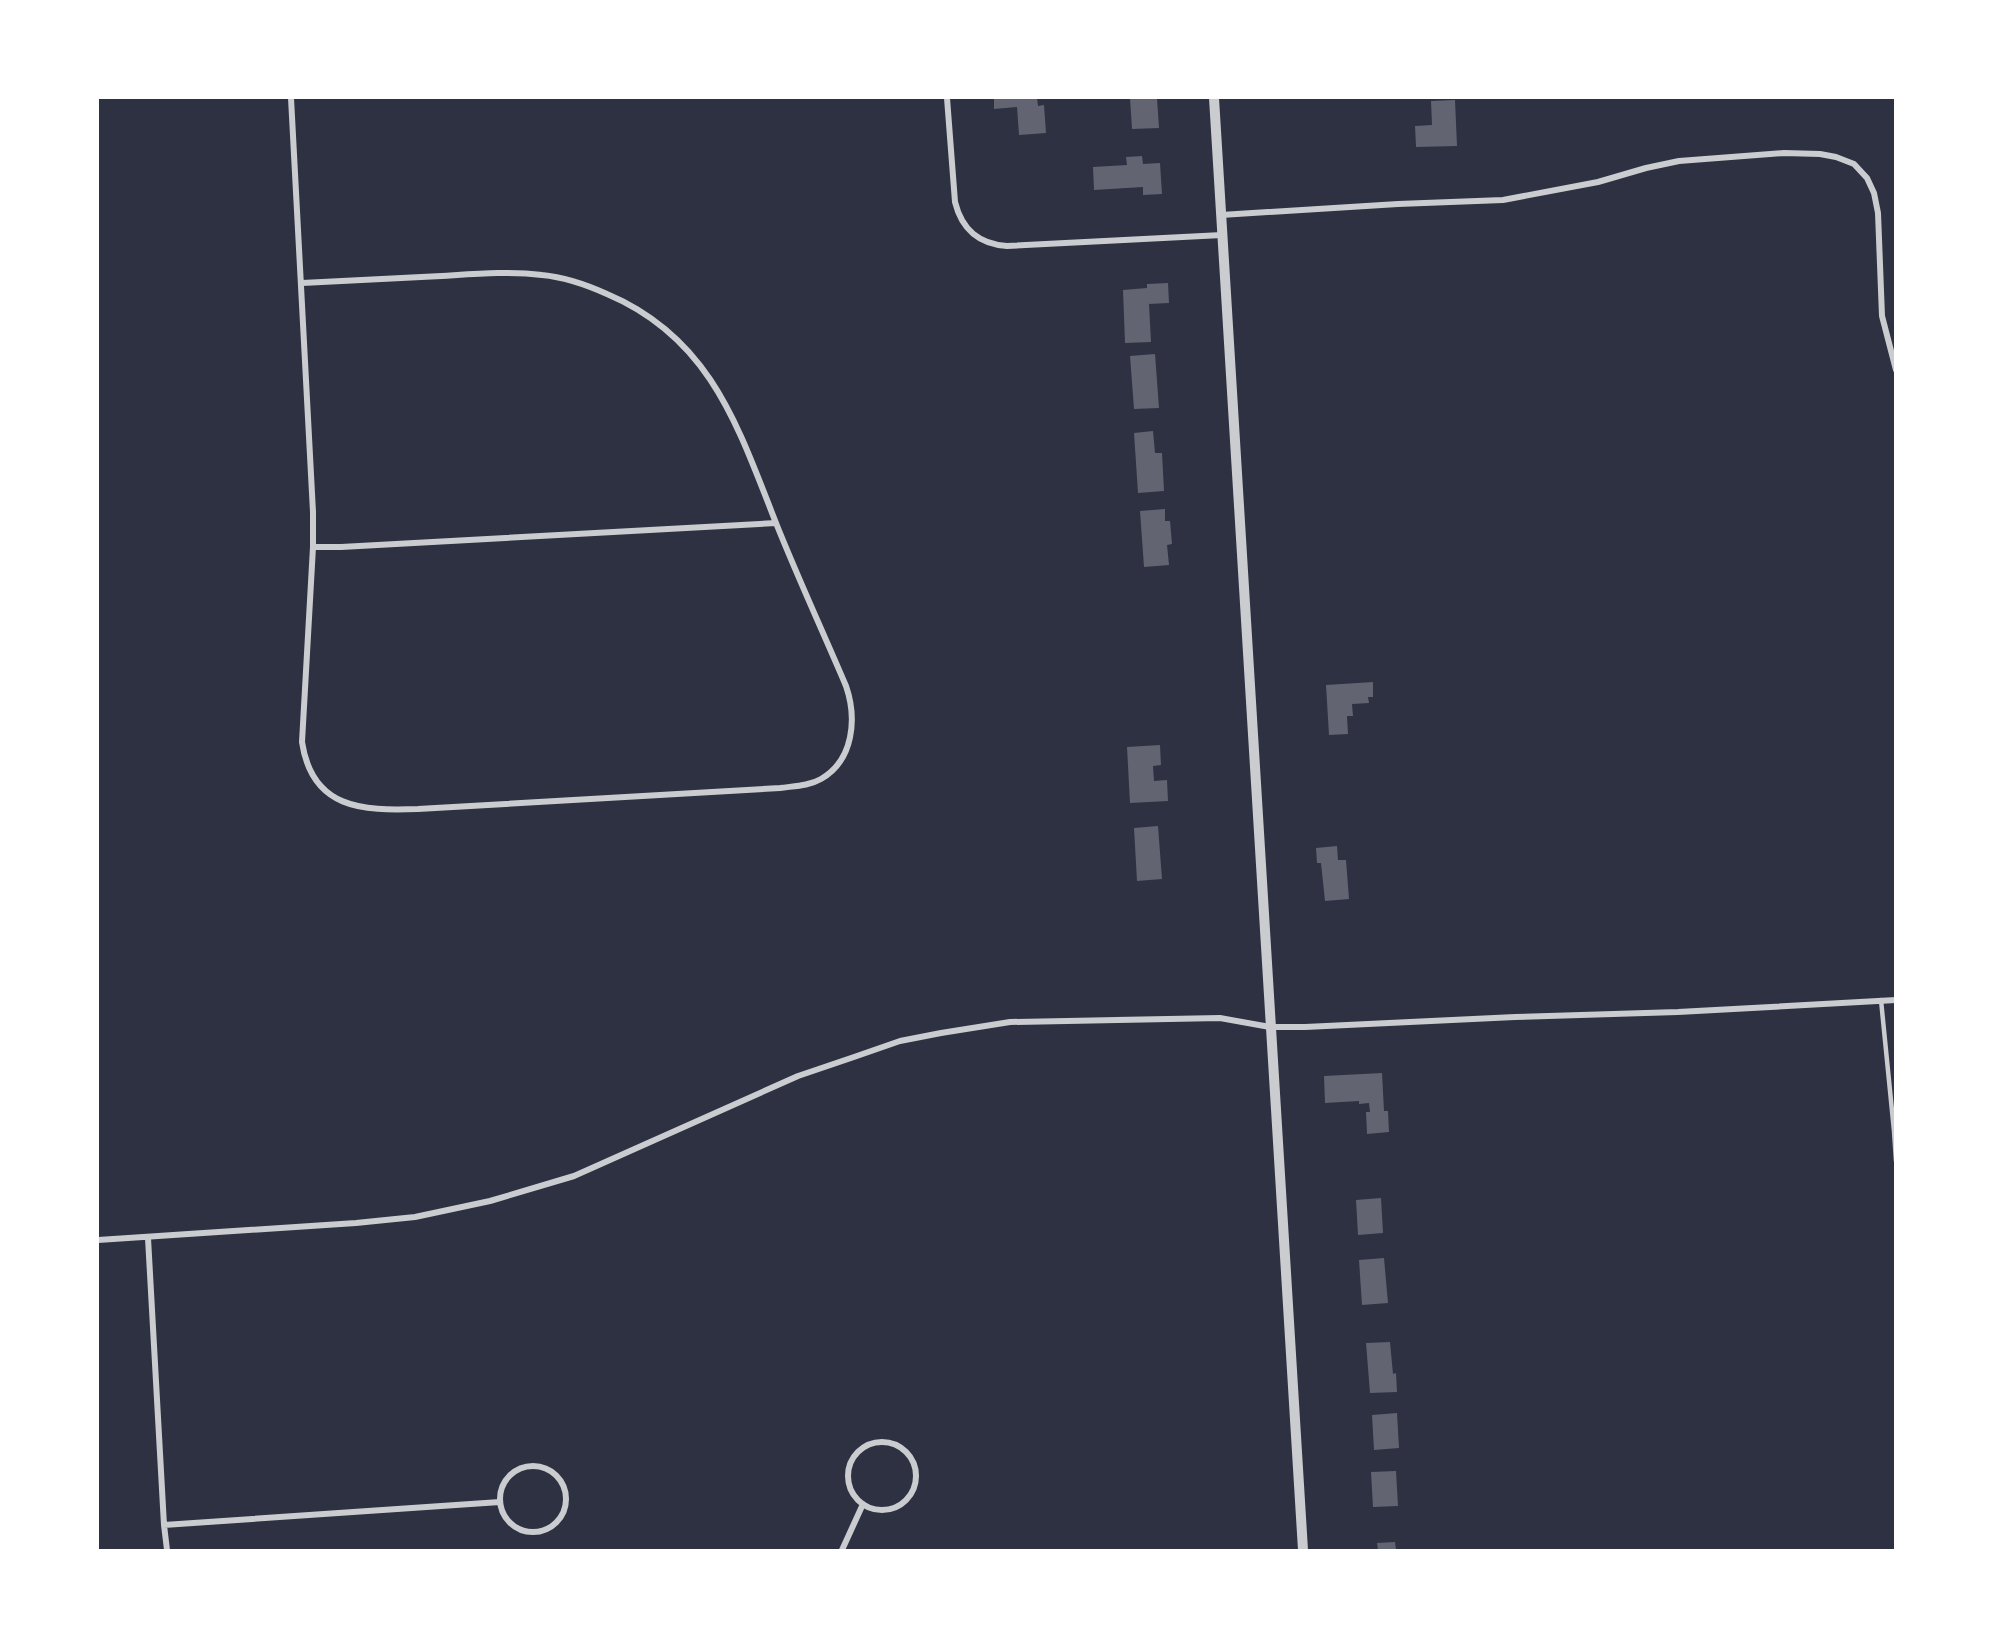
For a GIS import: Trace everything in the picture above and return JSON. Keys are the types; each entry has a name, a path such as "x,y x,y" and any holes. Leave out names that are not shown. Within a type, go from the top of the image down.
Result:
{"street":[{"path":"291,98 302,283 313,547 302,742 308,765 321,786 331,795 360,808 400,810 780,788 806,785 822,778 834,767 843,755 850,739 853,719 851,702 776,523 751,456 717,388 690,351 672,333 643,312 618,298 565,279 543,275 515,273 302,283"},
{"path":"947,98 957,214 972,235 981,240 1007,246 1222,235"},
{"path":"1214,98 1303,1551"},
{"path":"1221,214 1503,200 1580,186 1679,161 1784,153 1836,156 1854,164 1867,178 1874,193 1878,213 1882,316 1896,370"},
{"path":"313,547 776,523"},
{"path":"98,1240 356,1223 415,1217 490,1201 574,1176 798,1076 900,1041 1010,1022 1220,1018 1270,1027 1678,1012 1896,999"},
{"path":"148,1238 167,1551"},
{"path":"878,1442 889,1442 900,1447 914,1463 915,1484 910,1494 894,1507 883,1509 863,1504 854,1495 849,1485 848,1473 857,1452 866,1445 878,1442"},
{"path":"531,1466 551,1471 564,1486 567,1497 560,1519 552,1527 530,1532 510,1523 503,1513 500,1502 501,1492 511,1474 520,1468 531,1466"},
{"path":"164,1525 500,1502"},
{"path":"842,1551 863,1504"}],"lane":[{"path":"1881,1000 1896,1161"}],"building":[{"path":"994,98 1037,98 1038,106 1044,105 1046,133 1019,135 1017,107 994,109"},
{"path":"1130,98 1157,98 1159,128 1132,129"},
{"path":"1455,100 1457,146 1416,147 1415,126 1432,125 1431,101"},
{"path":"1142,156 1143,164 1160,163 1162,194 1143,195 1143,187 1094,190 1093,167 1127,165 1126,157"},
{"path":"1168,283 1169,303 1149,304 1151,342 1125,343 1123,290 1147,288 1147,284"},
{"path":"1155,354 1159,408 1134,409 1130,356"},
{"path":"1153,431 1155,453 1162,453 1164,491 1138,493 1134,433"},
{"path":"1165,509 1165,521 1170,521 1172,544 1167,545 1169,565 1144,567 1140,511"},
{"path":"1373,682 1373,697 1368,697 1369,703 1352,704 1353,716 1347,716 1348,734 1329,735 1326,685"},
{"path":"1160,745 1161,765 1153,766 1154,781 1167,780 1168,801 1130,803 1127,747"},
{"path":"1158,826 1162,879 1137,881 1134,828"},
{"path":"1337,846 1338,860 1346,860 1349,899 1325,901 1321,863 1317,863 1316,848"},
{"path":"1382,1073 1384,1111 1388,1111 1389,1132 1367,1134 1366,1112 1370,1112 1369,1103 1359,1104 1359,1101 1325,1103 1324,1076"},
{"path":"1381,1198 1383,1233 1358,1235 1356,1200"},
{"path":"1384,1258 1388,1303 1362,1305 1359,1260"},
{"path":"1390,1342 1397,1392 1370,1393 1366,1343"},
{"path":"1397,1413 1399,1448 1374,1450 1372,1415"},
{"path":"1396,1471 1398,1506 1373,1507 1371,1472"},
{"path":"1395,1542 1396,1550 1378,1550 1377,1543"}]}
